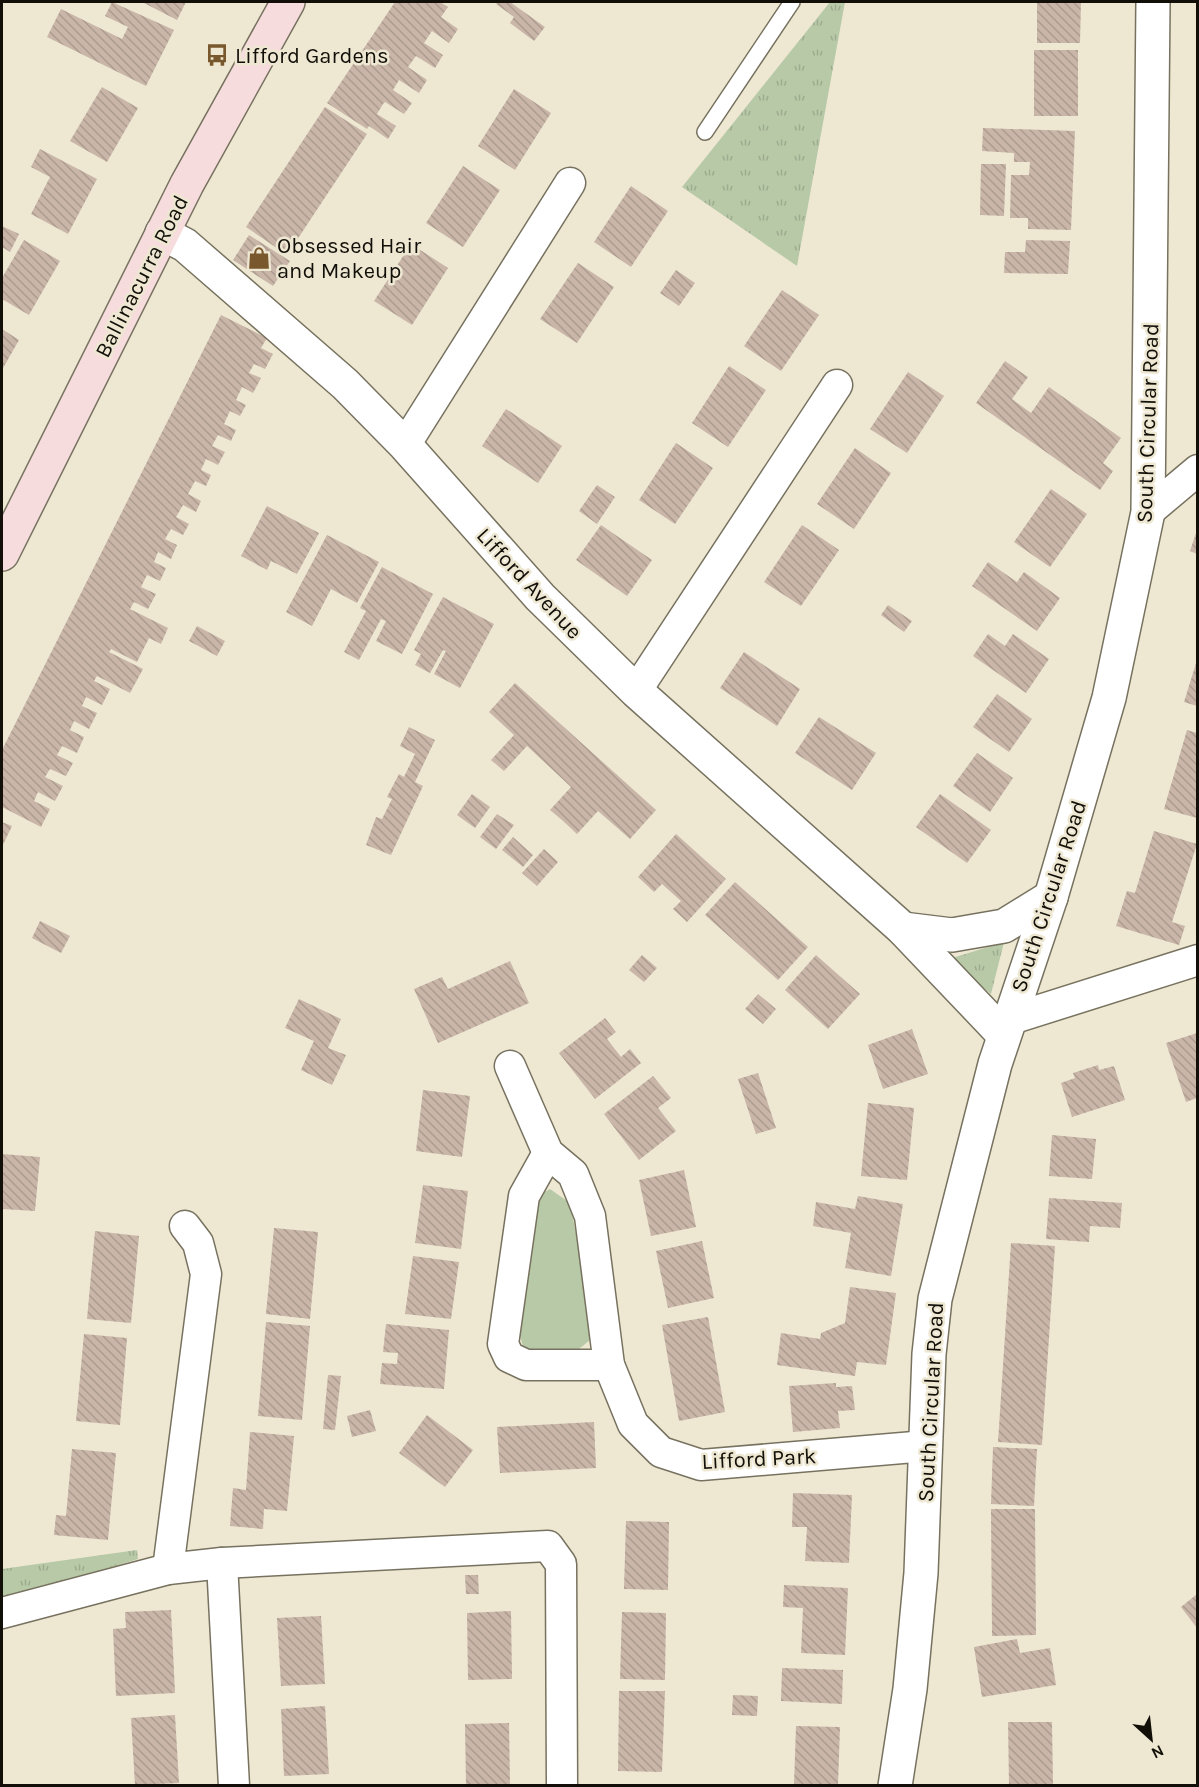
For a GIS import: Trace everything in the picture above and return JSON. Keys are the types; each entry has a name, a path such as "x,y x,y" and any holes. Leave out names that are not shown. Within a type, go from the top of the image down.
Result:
{"main road":[{"name":"Ballinacurra Road","path":"2,554 162,233 288,2"}],"street":[{"name":"South Circular Road","path":"895,1785 910,1689 921,1573 928,1354 935,1299 1006,1027 1050,897 1109,698 1148,512 1153,2"},
{"path":"405,445 570,183"},
{"name":"Lifford Avenue","path":"162,233 185,245 345,384 405,445 533,590 636,691 903,929 1006,1027"},
{"path":"636,691 837,385"},
{"path":"1148,512 1197,470"},
{"path":"903,929 952,935 1004,926 1050,897"},
{"path":"1006,1027 1197,960"},
{"name":"Lifford Park","path":"511,1066 548,1153 573,1174 590,1216 609,1365 633,1424 661,1452 701,1465 926,1446"},
{"path":"548,1153 524,1196 503,1344 509,1357 526,1365 609,1365"},
{"path":"168,1569 206,1274 198,1243 185,1226"},
{"path":"2,1613 168,1569 222,1563 548,1546 561,1564 562,1785"},
{"path":"222,1563 234,1785"}],"lane":[{"path":"705,132 792,2"}],"green space":[{"path":"830,2 845,2 797,266 682,187"},
{"path":"1004,942 991,994 949,959"},
{"path":"550,1189 570,1203 593,1322 590,1340 574,1353 531,1353 523,1346 518,1329 533,1210 541,1194"},
{"path":"137,1550 138,1559 2,1602 2,1569"}],"building":[{"path":"112,2 174,30 146,86 47,37 61,9 122,39 128,27 105,16"},
{"path":"142,2 186,2 177,20"},
{"path":"395,2 440,2 448,7 441,17 458,29 449,43 432,31 424,43 443,55 435,68 416,56 408,67 427,80 419,93 399,80 393,90 412,103 404,114 385,102 383,104 377,114 396,126 388,139 369,126 367,129 327,103"},
{"path":"510,2 545,27 534,41 510,23 514,17 496,4"},
{"path":"1037,2 1081,2 1080,43 1037,43"},
{"path":"1034,50 1078,50 1078,116 1034,116"},
{"path":"102,87 138,108 107,162 70,141"},
{"path":"514,89 551,113 515,170 478,146"},
{"path":"325,107 367,134 287,255 246,227"},
{"path":"983,128 1075,131 1071,230 1028,229 1028,218 1010,218 1011,175 1029,175 1030,162 1014,162 1014,153 982,151"},
{"path":"40,149 97,179 68,234 31,214 50,177 31,167"},
{"path":"981,164 1006,164 1004,216 980,215"},
{"path":"463,166 500,190 463,247 426,223"},
{"path":"631,186 668,211 631,267 594,242"},
{"path":"2,226 19,234 10,252 2,247"},
{"path":"249,235 290,261 273,286 233,260"},
{"path":"24,240 60,261 29,315 2,299 2,278"},
{"path":"1026,240 1070,241 1068,274 1004,273 1005,252 1025,252"},
{"path":"411,244 448,268 412,325 374,301"},
{"path":"578,263 614,287 577,343 540,319"},
{"path":"676,270 695,283 679,306 660,293"},
{"path":"782,290 819,315 781,371 744,346"},
{"path":"221,315 267,338 261,348 273,354 265,369 254,364 249,373 261,378 253,393 242,387 236,400 246,405 240,416 230,411 224,424 236,430 231,441 218,435 212,446 225,452 218,465 206,459 201,470 211,475 206,486 195,481 188,494 201,501 196,512 183,505 176,517 189,524 183,535 171,529 165,539 177,545 171,559 158,552 154,562 166,568 160,581 147,575 141,587 156,594 148,609 134,602 130,609 168,628 161,644 149,638 137,662 111,649 109,652 143,669 130,693 97,676 94,681 110,689 102,705 86,697 82,706 97,713 89,729 74,721 70,730 84,737 77,753 62,746 57,755 73,763 66,776 50,769 45,777 63,786 55,801 38,792 34,801 50,809 41,827 2,807 2,750"},
{"path":"2,329 19,340 2,370"},
{"path":"1005,361 1028,377 1012,399 1031,413 1049,387 1121,438 1103,463 1113,471 1100,490 976,403"},
{"path":"729,366 766,390 728,447 692,423"},
{"path":"908,372 944,396 907,453 870,429"},
{"path":"506,409 562,446 538,483 482,446"},
{"path":"676,443 713,468 675,524 639,500"},
{"path":"855,448 891,473 854,529 817,504"},
{"path":"597,485 615,497 597,524 579,511"},
{"path":"1051,489 1087,514 1050,567 1014,542"},
{"path":"267,506 319,533 297,574 271,561 267,570 241,556"},
{"path":"601,525 652,560 627,596 576,560"},
{"path":"802,525 839,550 801,606 764,582"},
{"path":"1197,530 1197,554 1190,551"},
{"path":"327,535 379,562 357,603 331,589 312,626 286,612"},
{"path":"988,562 1017,582 1024,572 1060,598 1037,631 972,586"},
{"path":"382,567 433,594 402,654 376,641 386,621 381,619 359,660 344,652 366,611 360,608"},
{"path":"443,597 494,624 460,688 434,674 446,651 443,650 430,673 415,665 421,654 414,650"},
{"path":"888,605 912,621 904,632 881,615"},
{"path":"197,626 225,641 217,656 189,641"},
{"path":"988,634 1005,646 1013,634 1049,659 1026,693 973,656"},
{"path":"744,652 800,689 777,726 720,688"},
{"path":"1197,660 1197,706 1184,702"},
{"path":"515,683 656,810 630,839 598,811 577,834 550,810 571,787 527,746 504,771 491,760 514,735 489,712"},
{"path":"997,694 1032,719 1009,752 973,727"},
{"path":"819,717 876,753 852,790 795,753"},
{"path":"409,727 435,740 415,782 423,786 391,855 366,845 376,817 382,819 392,799 387,797 399,774 404,777 415,754 400,746"},
{"path":"1187,730 1197,733 1197,818 1164,809"},
{"path":"977,753 1013,778 990,812 953,786"},
{"path":"472,794 490,807 475,828 457,815"},
{"path":"940,794 991,830 967,863 916,827"},
{"path":"497,814 514,825 496,849 480,837"},
{"path":"2,822 12,826 2,847"},
{"path":"1154,831 1197,844 1172,922 1185,926 1179,945 1116,926 1127,891 1135,893"},
{"path":"676,834 726,879 687,922 673,909 681,901 662,884 654,892 638,877"},
{"path":"513,837 533,855 523,867 502,850"},
{"path":"544,849 558,862 537,886 522,873"},
{"path":"735,882 808,947 778,980 705,915"},
{"path":"40,921 70,936 61,953 32,938"},
{"path":"642,955 657,968 644,982 629,970"},
{"path":"816,955 860,994 828,1029 785,990"},
{"path":"510,961 529,1003 438,1043 414,989 442,977 448,989"},
{"path":"758,994 776,1009 763,1024 745,1009"},
{"path":"299,999 341,1019 328,1048 346,1055 332,1085 301,1070 314,1041 285,1028"},
{"path":"605,1018 616,1032 607,1039 621,1057 630,1049 641,1063 595,1099 559,1053"},
{"path":"912,1029 928,1074 883,1089 868,1045"},
{"path":"1197,1033 1197,1098 1186,1102 1166,1043"},
{"path":"1098,1065 1099,1070 1114,1066 1125,1100 1072,1117 1061,1083 1075,1078 1073,1073"},
{"path":"758,1073 776,1128 756,1134 738,1079"},
{"path":"653,1076 671,1098 658,1108 676,1131 639,1160 604,1114"},
{"path":"423,1090 470,1096 462,1157 416,1151"},
{"path":"868,1103 914,1108 907,1180 861,1176"},
{"path":"1052,1135 1096,1139 1092,1179 1049,1176"},
{"path":"2,1154 40,1157 35,1211 2,1209"},
{"path":"684,1170 696,1227 651,1236 639,1180"},
{"path":"423,1185 468,1191 461,1249 415,1243"},
{"path":"858,1196 903,1204 891,1276 845,1268 851,1233 813,1226 816,1202 855,1209"},
{"path":"1049,1198 1122,1203 1120,1228 1090,1226 1089,1242 1046,1239"},
{"path":"274,1228 318,1232 310,1319 266,1314"},
{"path":"95,1231 139,1236 131,1323 87,1319"},
{"path":"702,1241 714,1298 668,1308 656,1251"},
{"path":"1011,1243 1055,1246 1042,1445 998,1442"},
{"path":"413,1256 459,1262 451,1319 405,1314"},
{"path":"850,1287 896,1293 886,1365 857,1362 855,1376 777,1365 781,1333 820,1339 821,1333 845,1323"},
{"path":"708,1317 725,1412 679,1421 662,1325"},
{"path":"266,1322 310,1326 302,1420 258,1416"},
{"path":"386,1324 449,1330 444,1389 380,1384 382,1363 397,1364 398,1353 383,1352"},
{"path":"84,1334 127,1338 120,1425 76,1421"},
{"path":"328,1375 341,1376 335,1430 323,1429"},
{"path":"836,1383 836,1387 852,1386 855,1410 838,1411 840,1428 793,1432 789,1386"},
{"path":"370,1410 376,1431 352,1437 347,1416"},
{"path":"427,1415 473,1450 445,1487 399,1453"},
{"path":"594,1422 596,1468 500,1473 497,1427"},
{"path":"250,1432 294,1436 287,1511 264,1509 263,1529 230,1526 233,1488 246,1490"},
{"path":"993,1447 1037,1449 1034,1506 991,1504"},
{"path":"72,1449 116,1453 108,1540 54,1535 56,1515 66,1516"},
{"path":"793,1493 852,1495 849,1563 805,1561 807,1527 792,1527"},
{"path":"991,1509 1035,1509 1036,1635 992,1636"},
{"path":"626,1521 669,1522 668,1590 624,1589"},
{"path":"465,1575 478,1575 479,1594 466,1594"},
{"path":"784,1585 848,1588 845,1655 801,1653 803,1608 783,1607"},
{"path":"1197,1594 1197,1628 1181,1607"},
{"path":"171,1610 175,1693 116,1696 113,1629 126,1628 125,1612"},
{"path":"511,1611 512,1679 468,1680 467,1613"},
{"path":"622,1612 666,1613 665,1680 620,1679"},
{"path":"321,1616 325,1684 281,1686 277,1618"},
{"path":"1017,1639 1020,1653 1050,1648 1056,1685 982,1697 974,1647"},
{"path":"782,1668 843,1670 842,1704 781,1701"},
{"path":"619,1691 665,1691 662,1772 618,1771"},
{"path":"733,1695 758,1696 757,1716 732,1715"},
{"path":"325,1706 329,1774 284,1776 281,1709"},
{"path":"175,1715 179,1783 135,1785 131,1718"},
{"path":"1008,1722 1052,1722 1053,1785 1009,1785"},
{"path":"509,1723 510,1785 466,1785 465,1724"},
{"path":"796,1726 840,1727 838,1785 794,1785"}],"place":[{"name":"Lifford Gardens","path":"217,55"},
{"name":"Obsessed Hair and Makeup","path":"259,258"}]}
